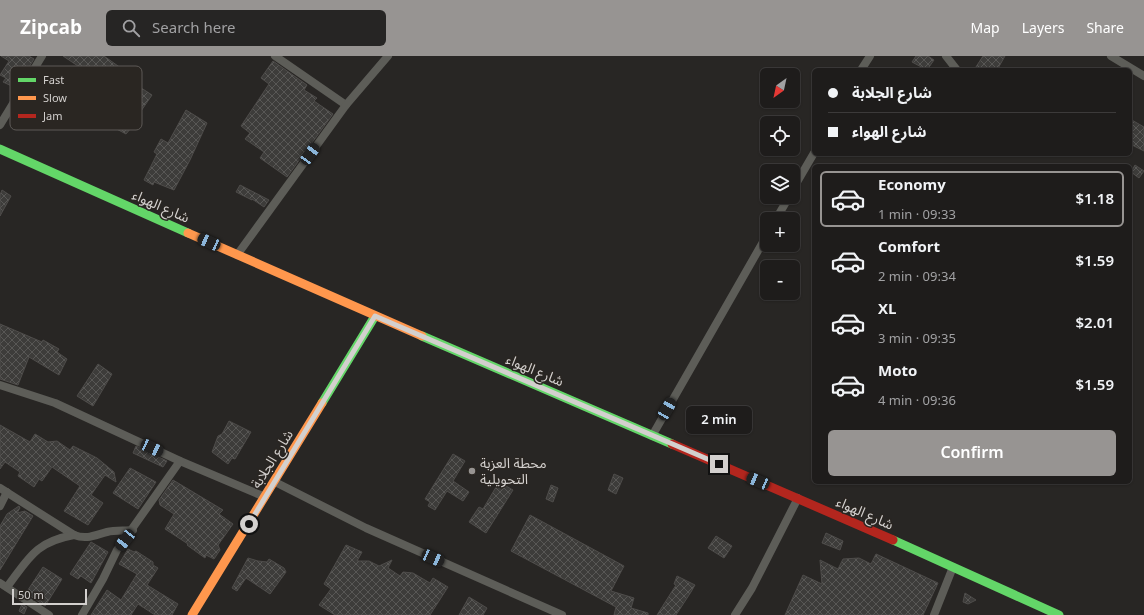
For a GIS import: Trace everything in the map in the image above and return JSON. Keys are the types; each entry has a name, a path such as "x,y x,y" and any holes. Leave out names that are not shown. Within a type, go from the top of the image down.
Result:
{"street":[{"path":"36,66 42,56"},
{"path":"275,56 346,105"},
{"path":"237,255 346,105 388,56"},
{"path":"863,68 870,56"},
{"path":"946,56 955,68"},
{"path":"1111,56 1131,68"},
{"path":"1132,69 1144,76"},
{"path":"0,125 10,109"},
{"name":"شارع الهواء","path":"0,149 375,316 798,498 1059,615"},
{"path":"800,177 812,156"},
{"path":"652,436 760,247"},
{"name":"شارع الجلابة","path":"192,615 275,482 375,316"},
{"path":"0,384 55,403 180,461 265,497"},
{"path":"82,615 117,550 133,530 180,461"},
{"path":"275,482 366,528 562,615"},
{"path":"0,506 4,490 74,535 82,538 93,537 108,532 133,530"},
{"path":"735,615 752,588 798,498"},
{"path":"49,615 4,585 41,546 60,538 74,535"},
{"path":"934,615 953,567"}],"building":[{"path":"1,56 29,56 34,59 30,66 10,66 10,85 3,82 6,78 0,75 9,61"},
{"path":"63,56 104,56 118,66 78,66"},
{"path":"916,56 928,56 934,60 928,68 923,68 912,62"},
{"path":"983,56 1005,56 998,68 975,68"},
{"path":"273,61 307,85 304,90 317,98 314,101 333,114 287,177 260,158 264,152 245,139 250,133 241,126 269,84 261,78"},
{"path":"142,88 152,95 142,110"},
{"path":"186,110 207,123 174,190 154,182 153,185 144,180 157,154 154,152 161,139 168,143"},
{"path":"1132,120 1144,127 1144,151 1132,145"},
{"path":"118,130 129,130 126,134"},
{"path":"1135,165 1144,171 1139,178 1132,173"},
{"path":"240,185 269,200 264,207 252,199 236,192"},
{"path":"2,190 11,196 0,216 0,195"},
{"path":"0,324 42,342 43,340 59,349 57,352 67,359 59,375 29,357 18,385 0,379"},
{"path":"98,364 112,374 93,406 77,396"},
{"path":"229,421 251,432 235,459 232,458 228,464 212,452 218,436 222,434"},
{"path":"0,425 30,442 35,434 48,442 57,441 70,450 73,446 97,458 114,472 116,482 105,475 91,495 103,503 88,525 64,511 80,486 52,467 42,481 39,479 34,487 18,476 20,472 5,462 0,469"},
{"path":"136,446 167,461 163,467 133,453"},
{"path":"453,454 465,461 453,481 469,492 463,501 447,491 435,510 428,506 430,502 425,499"},
{"path":"130,468 156,482 138,509 113,493"},
{"path":"614,474 623,478 616,494 608,490"},
{"path":"173,480 223,510 219,514 233,524 218,545 220,550 214,559 206,555 205,558 187,545 188,544 165,529 174,514 160,505 159,500"},
{"path":"499,482 513,490 486,533 469,522 479,507 483,509"},
{"path":"551,485 558,488 553,502 546,499"},
{"path":"19,506 20,508 17,513 25,511 33,516 0,570 0,526 7,514"},
{"path":"530,515 624,566 611,591 634,598 631,608 648,613 648,615 614,615 616,607 511,551"},
{"path":"826,533 843,541 840,550 822,543"},
{"path":"716,536 732,546 724,558 708,548"},
{"path":"91,542 108,552 91,583 81,576 78,579 70,574"},
{"path":"346,545 362,552 357,561 369,561 379,566 392,560 388,568 400,576 403,572 413,573 430,583 433,578 448,587 430,615 335,615 319,605 331,589 324,584"},
{"path":"128,549 134,552 136,551 153,562 153,565 158,568 147,585 178,604 172,615 155,615 138,604 131,615 91,615 107,590 121,600 137,574 119,564"},
{"path":"876,554 938,583 923,615 785,615 803,575 822,584 820,560 838,569 843,559 859,558 871,564"},
{"path":"248,558 267,562 269,559 284,568 286,572 270,594 246,578 237,591 232,588"},
{"path":"43,567 62,579 45,606 26,593"},
{"path":"677,576 695,585 676,615 657,615 676,585 674,584"},
{"path":"965,593 976,600 968,604 963,602"},
{"path":"469,597 487,608 483,615 459,615"},
{"path":"22,604 27,607 24,614 19,611"}],"traffic: fast":[{"path":"0,149 188,233"},
{"path":"322,403 375,316"},
{"path":"422,336 672,444"},
{"path":"893,540 1059,615"}],"traffic: slow":[{"path":"188,233 422,336"},
{"path":"192,615 322,403"}],"traffic: jam":[{"path":"672,444 893,540"}],"place":[{"name":"محطة العزبة التحويلية","path":"472,471"}],"route":[{"path":"249,524 375,316 719,464"}]}
